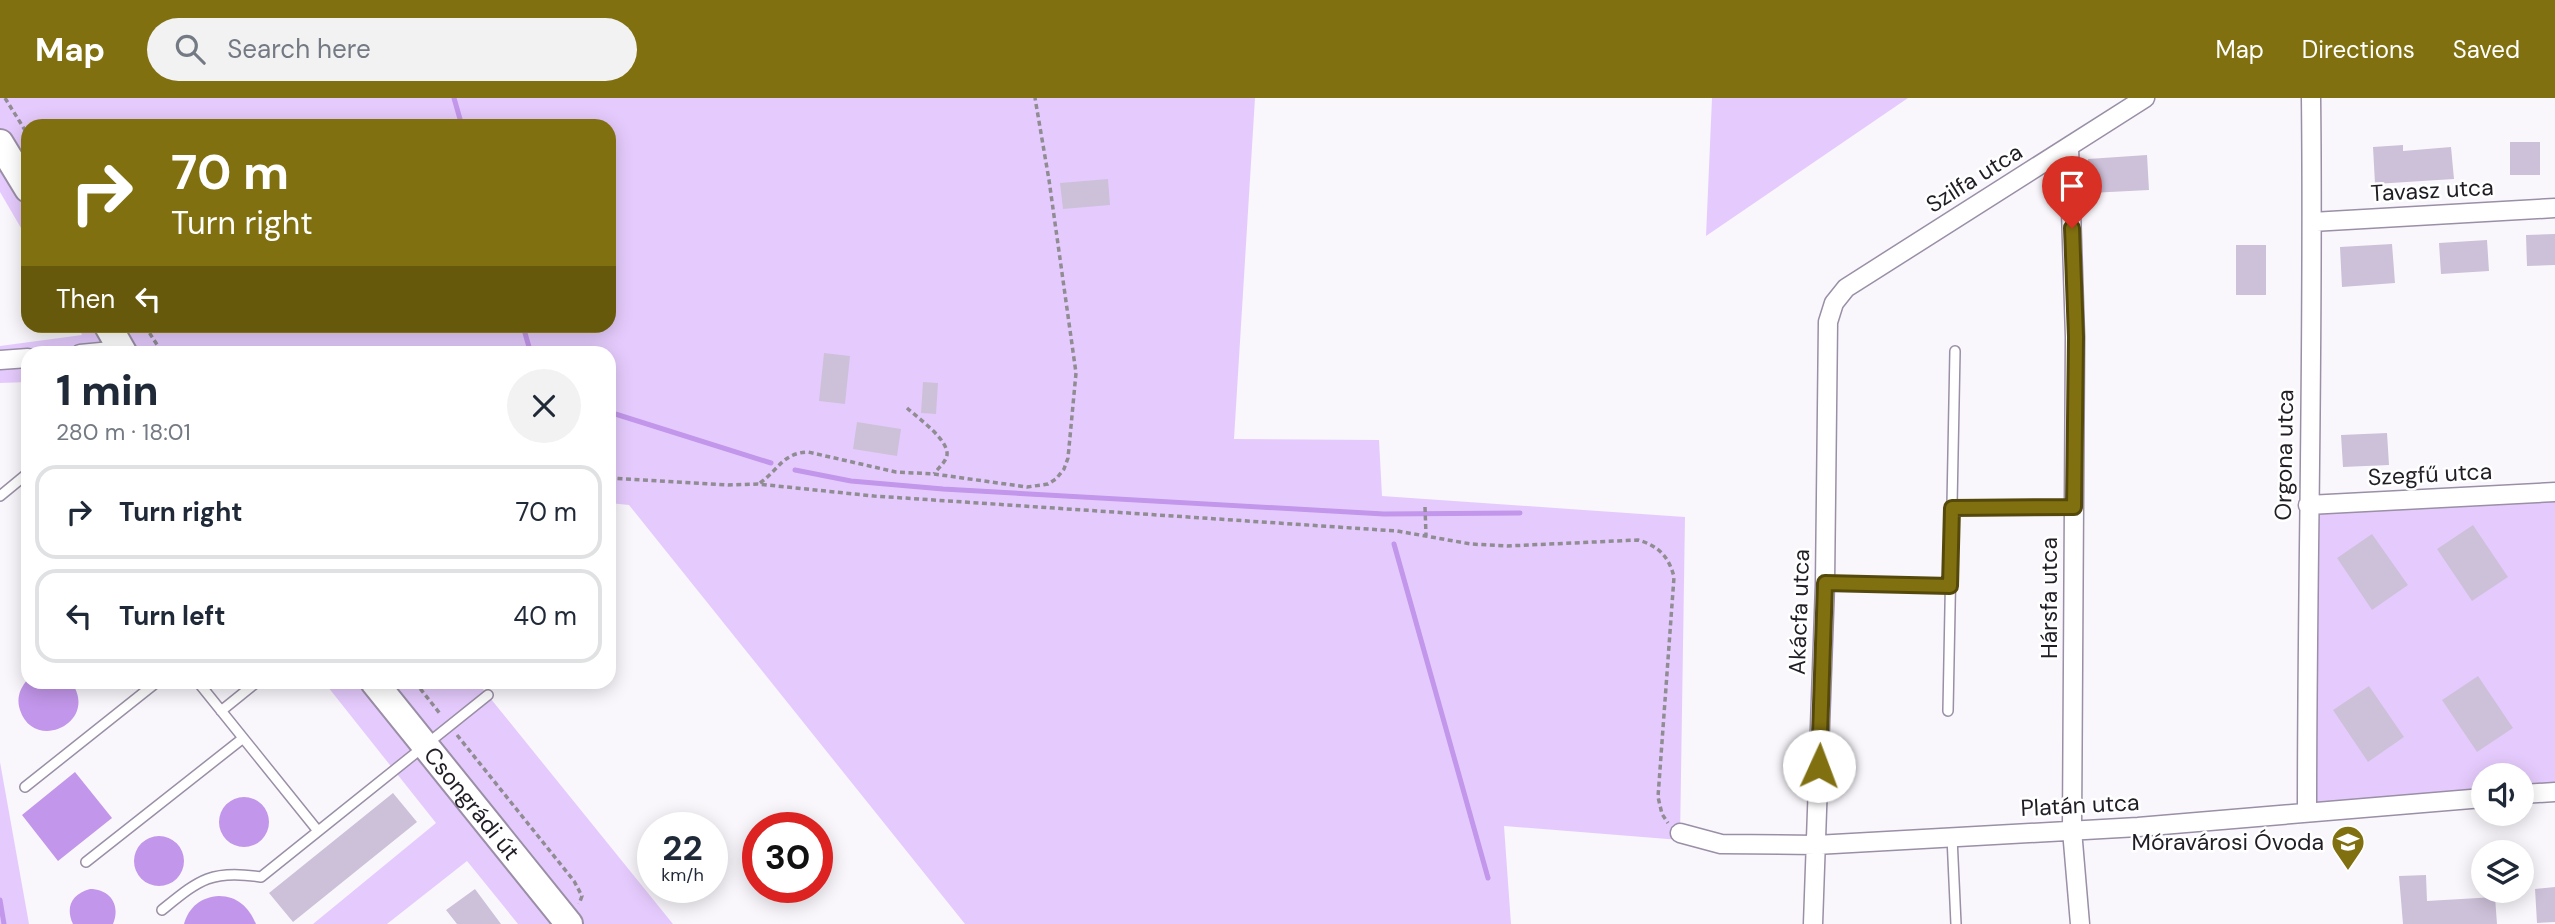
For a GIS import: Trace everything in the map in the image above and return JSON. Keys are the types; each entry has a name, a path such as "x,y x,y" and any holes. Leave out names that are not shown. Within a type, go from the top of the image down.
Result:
{"main road":[{"path":"0,143 21,178"},
{"name":"Csongrádi út","path":"380,689 567,921"}],"street":[{"name":"Szilfa utca","path":"1834,303 1846,288 2145,98"},
{"name":"Orgona utca","path":"2307,812 2311,98"},
{"name":"Hársfa utca","path":"2069,147 2076,337 2072,830 2080,924"},
{"name":"Tavasz utca","path":"2312,222 2555,208"},
{"name":"Akácfa utca","path":"1813,924 1825,583 1828,322 1834,303"},
{"path":"0,360 21,358"},
{"name":"Szegfű utca","path":"2308,505 2555,492"},
{"path":"2534,793 2555,792"},
{"name":"Platán utca","path":"1680,833 1721,844 1816,845 2072,830 2471,799"}],"lane":[{"path":"1948,711 1955,351"},
{"path":"0,496 21,479"},
{"path":"1952,508 2074,507"},
{"path":"1825,583 1950,586"},
{"path":"25,787 148,689"},
{"path":"203,689 318,831"},
{"path":"220,711 248,689"},
{"path":"162,910 202,879 230,874 261,877 488,695"},
{"path":"86,862 242,739"},
{"path":"1952,837 1956,924"}],"path":[{"path":"5,98 21,124"},
{"path":"758,484 795,453 808,452 896,472 1039,486 1056,479 1064,470 1068,458 1076,373 1035,98"},
{"path":"907,408 942,440 947,450 947,458 934,474"},
{"path":"616,478 728,485 758,484 874,496 1397,531 1471,544 1507,546 1638,540 1650,543 1670,562 1674,577 1658,797 1662,814 1680,833"},
{"path":"1425,507 1426,536"},
{"path":"421,689 580,890 581,901 567,921"}],"shaded area":[{"path":"0,98 1255,98 1234,439 1379,440 1382,496 1685,517 1680,840 1504,826 1511,924 965,924 629,505 616,504 616,346 21,346 21,382 0,383 0,346 82,335 81,333 616,333 616,119 21,119 21,228 0,192"},
{"path":"1712,98 1908,98 1706,236"},
{"path":"2555,492 2555,792 2534,793 2534,763 2471,763 2471,798 2307,812 2308,505"},
{"path":"75,689 78,697 77,710 71,720 61,728 38,730 27,723 20,710 18,701 21,690"},
{"path":"330,689 483,689 637,880 637,903 656,903 673,924 518,924 467,861 387,924 313,924 436,823"},
{"path":"0,762 29,924 0,924"},
{"path":"75,772 112,818 58,861 22,815"},
{"path":"244,797 262,804 269,822 262,840 244,847 226,840 219,822 226,804"},
{"path":"159,836 177,843 184,861 177,879 159,886 141,879 134,861 141,843"},
{"path":"90,889 103,892 112,899 116,911 113,924 73,924 70,912 72,902 79,894"},
{"path":"219,896 242,904 256,924 184,924 197,904 207,898"}],"building":[{"path":"2510,142 2540,142 2540,175 2510,175"},
{"path":"2403,145 2403,151 2451,147 2454,179 2375,184 2373,147"},
{"path":"2147,155 2149,190 2090,193 2088,159"},
{"path":"1108,179 1110,205 1063,209 1060,183"},
{"path":"2555,234 2555,265 2527,266 2526,235"},
{"path":"2487,240 2489,271 2441,274 2439,243"},
{"path":"2392,244 2395,283 2342,287 2340,247"},
{"path":"2236,245 2266,245 2266,295 2236,295"},
{"path":"824,353 850,356 845,404 819,401"},
{"path":"923,382 938,383 936,414 921,413"},
{"path":"857,422 901,429 897,456 853,449"},
{"path":"2387,433 2389,465 2343,467 2341,435"},
{"path":"2473,525 2508,577 2472,601 2437,549"},
{"path":"2372,534 2408,585 2372,610 2337,558"},
{"path":"2478,676 2513,728 2477,752 2442,700"},
{"path":"2369,686 2404,737 2368,762 2333,710"},
{"path":"393,793 417,822 293,922 269,893"},
{"path":"2426,875 2427,901 2471,898 2471,903 2495,903 2497,924 2403,924 2399,876"},
{"path":"2555,887 2555,922 2537,923 2535,889"},
{"path":"475,889 501,924 457,924 446,910"}],"waterway":[{"path":"454,98 460,119"},
{"path":"525,333 529,346"},
{"path":"616,414 771,463"},
{"path":"795,470 851,481 943,489 1384,514 1520,513"},
{"path":"1394,544 1488,878"},
{"path":"0,900 4,924"}],"place":[{"name":"Móravárosi Óvoda","path":"2348,872"}],"route":[{"path":"1819,766 1825,583 1950,586 1952,508 2074,507 2076,337 2072,228"}]}
